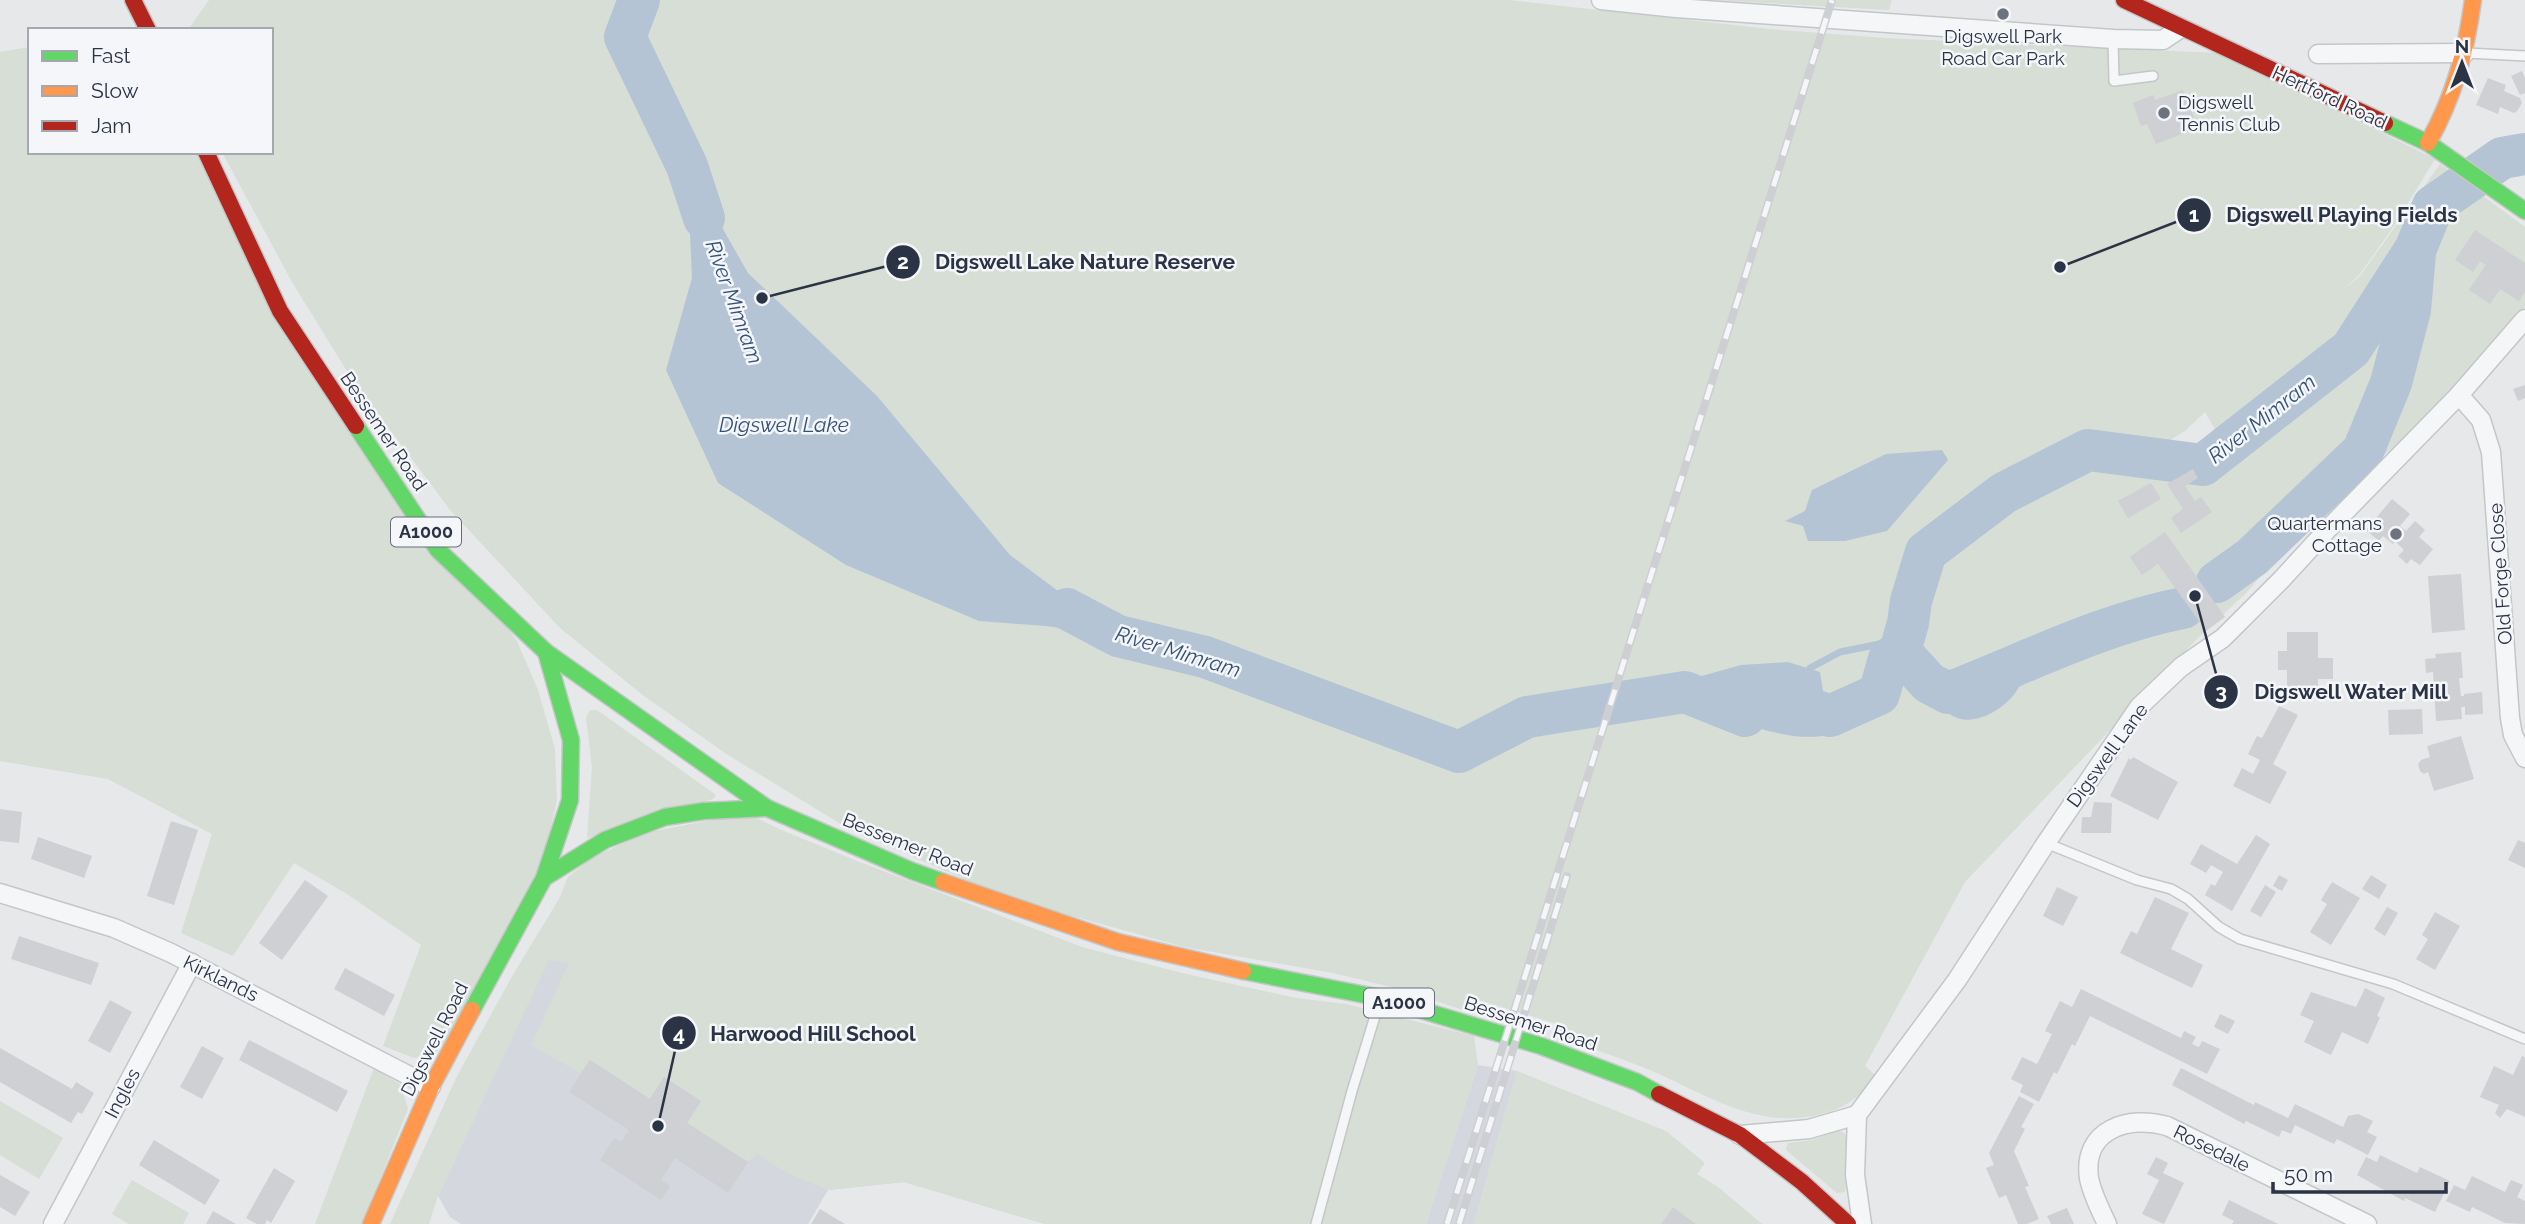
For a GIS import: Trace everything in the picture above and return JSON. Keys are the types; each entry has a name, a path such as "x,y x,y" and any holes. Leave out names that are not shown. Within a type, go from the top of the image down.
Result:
{"main road":[{"path":"133,0 147,28"},
{"name":"Hertford Road","path":"2124,0 2428,143 2525,211"},
{"path":"2428,143 2450,104 2465,53 2473,0"},
{"name":"Bessemer Road","path":"207,154 279,312 438,550 545,652 767,808 912,871 1118,942 1273,978 1381,998 1541,1046 1637,1082 1740,1135 1802,1182 1847,1224"},
{"name":"Digswell Road","path":"371,1224 431,1087 544,878 570,800 571,740 545,652"},
{"name":"Digswell Road","path":"544,878 605,840 665,817 704,811 767,808"}],"street":[{"path":"1601,0 1676,8 1931,20 2113,38 2163,40 2181,28"},
{"name":"Hertford Road","path":"2318,54 2465,53"},
{"name":"Digswell Lane","path":"1857,1115 1957,980 2139,707 2181,667 2223,638 2459,395 2525,319"},
{"name":"Old Forge Close","path":"2459,395 2481,420 2491,452 2510,718 2513,734 2525,758"},
{"name":"Kirklands","path":"0,893 114,928 192,963 431,1087"},
{"name":"Ingles","path":"53,1224 192,963"},
{"path":"1740,1135 1809,1129 1857,1115 1855,1175 1862,1224"},
{"name":"Rosedale","path":"2107,1224 2093,1194 2088,1160 2105,1133 2120,1124 2136,1121 2167,1126 2367,1224"}],"lane":[{"path":"2113,38 2114,81 2153,76"},
{"path":"2465,53 2525,56"},
{"path":"2046,843 2137,880 2171,888 2188,899 2219,927 2240,939 2268,950 2393,984 2525,1039"},
{"path":"1316,1224 1352,1091 1381,998"}],"shaded area":[{"path":"209,0 1509,0 1770,29 1884,38 2219,53 2435,159 2396,223 2360,274 2345,288 2360,276 2440,164 2525,227 2525,307 2452,394 2298,533 2247,592 2197,639 1965,882 1865,1066 1875,1075 1864,1089 1846,1104 1821,1114 1798,1118 1776,1118 1733,1107 1650,1070 1559,1038 1554,1035 1557,1024 1472,998 1469,1012 1400,989 1333,973 1184,947 1008,898 849,829 728,755 644,696 560,628 451,511 353,381 292,282 223,154 273,154 273,28 189,28","holes":["2205,412 2229,453 2204,469 2140,460 2186,430"]},
{"path":"1712,0 1892,0 1889,10"},
{"path":"28,47 28,154 200,154 286,326 517,641 538,690 555,749 557,800 538,882 443,1045 431,1057 414,1058 383,1046 421,945 347,894 294,863 233,956 181,933 212,834 108,779 0,761 0,52"},
{"path":"590,710 597,710 716,795 713,799 587,838 592,767 586,718"},
{"path":"747,813 857,861 1082,947 1182,973 1296,998 1346,1004 1474,1036 1478,1065 1426,1224 1045,1224 904,1182 828,1190 787,1173 757,1154 748,1162 687,1123 701,1101 664,1077 650,1099 590,1060 580,1073 531,1045 569,963 549,960 438,1196 429,1224 390,1224 457,1076 559,899 568,877 592,858 645,833"},
{"path":"571,926 1045,1224 904,1182 828,1190 808,1224 461,1224 450,1217 438,1196 548,960"},
{"path":"1478,1065 1517,1071 1474,1224 1426,1224"},
{"path":"374,1068 401,1085 408,1109 362,1224 315,1224"},
{"path":"1517,1071 1666,1131 1705,1163 1697,1174 1718,1187 1762,1224 1696,1224 1673,1207 1661,1224 1474,1224"},
{"path":"0,1101 63,1138 39,1179 0,1155"},
{"path":"1840,1130 1847,1136 1846,1178 1845,1192 1837,1193 1786,1150 1788,1143 1812,1140"},
{"path":"132,1180 189,1213 183,1224 129,1224 112,1214"}],"water":[{"name":"Digswell Lake","path":"687,166 748,273 877,396 1010,555 1118,636 1046,626 979,621 846,565 718,483 666,370 692,278"},
{"path":"1942,450 1948,460 1887,531 1845,541 1808,541 1803,526 1785,521 1805,511 1812,490 1886,454"},
{"path":"2025,651 2028,659 2019,687 2005,704 1988,715 1969,720 1959,719 1944,711 1926,694 1929,683 1941,686"},
{"path":"1788,662 1820,672 1823,691 1830,694 1852,696 1881,692 1872,709 1859,722 1840,732 1820,736 1779,733 1698,708 1693,695 1698,677 1741,665"}],"building":[{"path":"2522,71 2525,93 2520,95 2511,76"},
{"path":"2488,78 2506,85 2504,91 2520,98 2522,103 2517,111 2514,113 2500,107 2498,114 2476,105"},
{"name":"Digswell Tennis Club","path":"2183,90 2198,128 2156,144 2147,124 2141,126 2133,103 2153,95 2155,100"},
{"path":"2475,230 2525,263 2525,292 2519,301 2500,289 2490,304 2469,290 2486,265 2480,261 2473,272 2455,260"},
{"path":"2525,385 2525,398 2518,401 2513,389"},
{"path":"2193,469 2198,478 2185,486 2195,501 2201,497 2212,512 2181,533 2171,518 2183,509 2167,484"},
{"path":"2151,483 2161,499 2128,518 2118,501"},
{"name":"Quartermans Cottage","path":"2392,499 2410,514 2400,526 2406,531 2415,521 2425,530 2419,537 2433,549 2420,565 2411,559 2407,564 2398,556 2404,550 2395,541 2393,544 2383,536 2379,541 2366,530"},
{"path":"2165,532 2225,617 2206,631 2158,564 2142,575 2130,557"},
{"path":"2461,574 2465,630 2432,633 2428,576"},
{"path":"2287,632 2318,632 2318,658 2333,658 2333,679 2318,679 2318,687 2287,687 2287,670 2278,670 2278,651 2287,651"},
{"path":"2461,652 2461,696 2482,692 2483,714 2465,715 2465,707 2461,707 2462,719 2436,721 2433,672 2426,673 2425,659 2436,658 2435,654"},
{"path":"2279,706 2298,715 2273,764 2287,772 2270,804 2233,786 2242,768 2253,774 2260,760 2248,754 2257,736 2262,738"},
{"path":"2422,709 2423,734 2389,735 2388,710"},
{"path":"2461,736 2474,779 2434,791 2428,772 2424,774 2420,771 2418,764 2430,757 2427,746"},
{"path":"2133,757 2178,782 2158,820 2110,796 2129,758 2131,760"},
{"path":"2094,802 2112,803 2111,833 2081,833 2082,817 2091,817"},
{"path":"0,809 22,812 19,843 0,841"},
{"path":"171,821 198,830 174,905 147,896"},
{"path":"2256,835 2270,844 2232,911 2205,895 2211,884 2215,886 2223,872 2211,865 2206,873 2190,864 2201,844 2237,864"},
{"path":"38,837 92,856 84,878 31,859"},
{"path":"2518,840 2525,843 2525,868 2508,860"},
{"path":"2279,875 2288,880 2282,891 2273,886"},
{"path":"2371,875 2387,885 2379,899 2362,889"},
{"path":"305,880 328,896 282,960 259,943"},
{"path":"2332,882 2360,898 2331,945 2310,932 2327,904 2321,900"},
{"path":"2265,885 2276,892 2261,917 2250,911"},
{"path":"2057,887 2078,897 2063,926 2043,916"},
{"path":"2155,897 2189,913 2171,949 2203,965 2192,988 2120,953 2131,931 2137,934"},
{"path":"2387,907 2398,913 2385,936 2374,929"},
{"path":"2435,912 2460,926 2435,970 2416,959 2428,939 2422,935"},
{"path":"19,936 99,963 91,985 11,959"},
{"path":"345,968 395,995 384,1016 334,989"},
{"path":"2365,988 2385,998 2368,1044 2342,1032 2331,1055 2304,1042 2314,1021 2300,1015 2311,992 2356,1007"},
{"path":"2081,989 2181,1038 2184,1031 2196,1037 2192,1044 2199,1047 2202,1041 2220,1049 2207,1074 2090,1016 2057,1074 2054,1072 2039,1102 2020,1092 2023,1085 2011,1079 2022,1057 2037,1064 2052,1034 2045,1031 2060,1001 2072,1007"},
{"path":"110,1000 132,1012 110,1053 88,1041"},
{"path":"2220,1014 2235,1021 2228,1034 2214,1027"},
{"path":"249,1040 348,1091 337,1112 239,1060"},
{"path":"202,1046 224,1058 202,1099 180,1087"},
{"path":"0,1048 72,1089 76,1082 94,1093 82,1114 78,1112 71,1123 0,1082"},
{"path":"2522,1056 2525,1057 2525,1117 2507,1109 2500,1118 2495,1113 2499,1105 2480,1097 2494,1066 2513,1075"},
{"path":"590,1060 650,1099 664,1077 701,1101 687,1123 748,1162 728,1193 675,1158 661,1180 670,1186 661,1200 600,1160 614,1138 621,1142 629,1130 569,1092"},
{"path":"2181,1068 2254,1105 2255,1102 2288,1118 2295,1104 2343,1127 2348,1116 2358,1114 2373,1121 2367,1132 2377,1137 2368,1155 2337,1139 2334,1144 2295,1125 2291,1134 2282,1130 2279,1137 2246,1121 2244,1124 2172,1085"},
{"path":"2019,1096 2034,1104 2021,1127 2025,1129 2014,1151 2039,1219 2027,1224 2018,1224 2006,1195 1999,1198 1986,1168 1994,1165 1989,1153"},
{"path":"154,1140 220,1180 205,1205 139,1165"},
{"path":"2380,1155 2417,1173 2420,1167 2450,1181 2435,1212 2405,1198 2404,1201 2357,1175 2366,1157 2377,1162"},
{"path":"2156,1157 2168,1163 2163,1173 2184,1183 2164,1224 2142,1214 2159,1180 2147,1174"},
{"path":"274,1168 295,1181 271,1223 267,1220 265,1224 257,1224 246,1218"},
{"path":"0,1175 30,1192 15,1216 0,1207"},
{"path":"2472,1176 2505,1192 2511,1180 2523,1185 2517,1197 2525,1201 2525,1224 2505,1223 2472,1207 2470,1212 2446,1201 2454,1185 2465,1190"},
{"path":"2229,1200 2278,1224 2232,1224 2234,1221 2222,1215"},
{"path":"1673,1207 1696,1224 1661,1224"},
{"path":"2067,1208 2074,1224 2051,1224 2047,1216"},
{"path":"820,1209 845,1224 811,1224"},
{"path":"213,1211 236,1224 206,1224"}],"waterway":[{"name":"River Mimram","path":"639,0 625,37 687,166 704,218"},
{"name":"River Mimram","path":"1830,716 1879,694 1889,659 1900,651 1926,552 2004,493 2088,450 2203,465 2351,349 2416,248 2433,206 2502,158 2525,154"},
{"name":"River Mimram","path":"2217,582 2252,557 2363,451 2391,383 2410,310 2415,254"},
{"name":"River Mimram","path":"1900,651 1929,683 1948,693 2093,634 2183,608"},
{"name":"River Mimram","path":"1067,609 1118,636 1205,657 1459,752 1527,717 1685,692 1745,716"},
{"path":"1810,668 1840,652 1890,642 1900,651"}],"railway":[{"path":"1447,1224 1832,0"},
{"path":"1459,1224 1567,876"}],"traffic: fast":[{"path":"2385,123 2428,143 2525,211"},
{"path":"356,426 438,550 546,652 767,808 943,882"},
{"path":"544,878 570,800 571,740 546,652"},
{"path":"472,1010 544,878 605,840 665,817 704,811 767,808"},
{"path":"1243,971 1381,998 1541,1046 1637,1082 1659,1094"}],"traffic: slow":[{"path":"2428,143 2458,74 2473,0"},
{"path":"943,882 1118,942 1243,971"},
{"path":"371,1224 431,1087 472,1010"}],"traffic: jam":[{"path":"133,0 147,28"},
{"path":"2124,0 2385,123"},
{"path":"207,154 280,311 356,426"},
{"path":"1659,1094 1740,1135 1802,1182 1848,1224"}],"place":[{"name":"Digswell Park Road Car Park","path":"2003,14"},
{"name":"Digswell Tennis Club","path":"2164,113"},
{"name":"Digswell Playing Fields","path":"2060,267"},
{"name":"Digswell Lake Nature Reserve","path":"762,298"},
{"name":"Quartermans Cottage","path":"2396,534"},
{"name":"Digswell Water Mill","path":"2195,596"},
{"name":"Harwood Hill School","path":"658,1126"}]}
